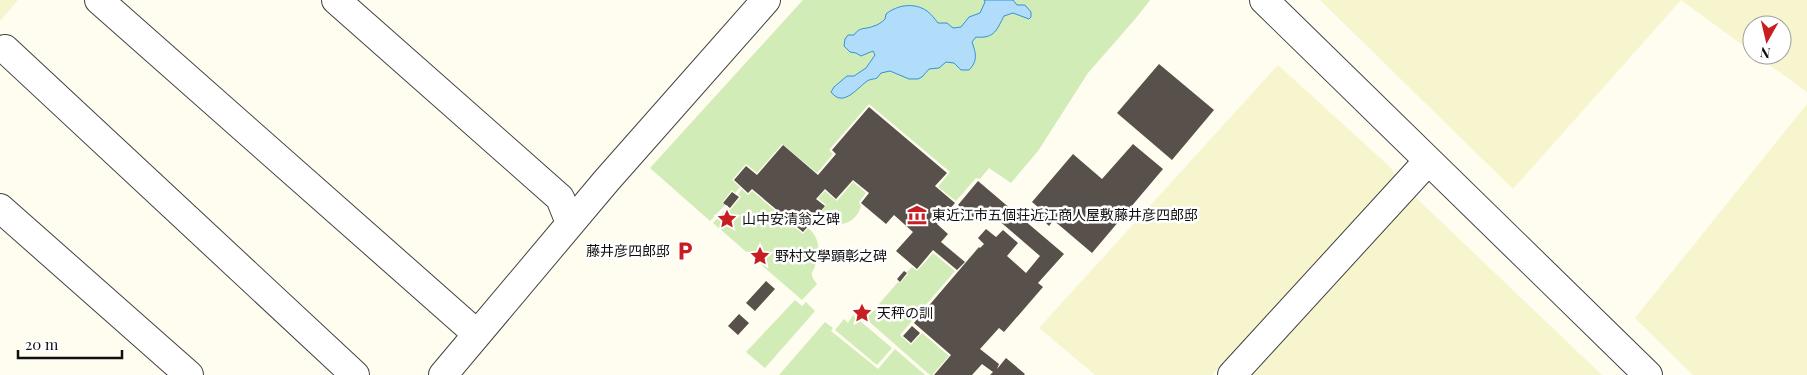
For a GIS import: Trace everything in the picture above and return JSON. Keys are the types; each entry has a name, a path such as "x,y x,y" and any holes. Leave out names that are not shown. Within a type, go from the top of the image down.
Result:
{"street":[{"path":"99,0 477,334"},
{"path":"336,0 560,198 570,223"},
{"path":"443,375 570,223 766,0"},
{"path":"1264,0 1648,375"},
{"path":"5,49 355,375"},
{"path":"1232,375 1428,161"},
{"path":"0,208 189,375"}],"shaded area":[{"path":"0,0 18,0 0,21"},
{"path":"1320,0 1681,0 1513,189"},
{"path":"1681,0 1807,0 1807,92 1770,65 1792,65 1792,15 1742,15 1742,45"},
{"path":"1278,65 1390,167 1397,178 1212,375 1095,375 1039,328"},
{"path":"1807,104 1807,375 1693,375 1635,318"},
{"path":"1411,193 1602,375 1246,375"}],"green space":[{"path":"803,0 1150,0 1088,73 1038,151 1011,183 989,168 980,179 976,178 956,201 938,187 950,172 869,104 829,150 833,154 817,173 782,144 757,173 746,164 732,180 740,187 735,193 732,190 722,203 725,205 710,221 650,168"},
{"path":"853,182 866,193 859,202 861,206 859,212 846,223 831,224 826,220 822,211 826,205 818,198 825,191 837,201"},
{"path":"742,189 748,195 752,191 803,234 808,228 815,236 819,250 812,274 817,284 802,300 713,223 727,208 730,210 741,197 738,194"},
{"path":"933,253 955,271 900,335 911,345 922,333 949,356 930,375 866,319 898,282 900,283 908,274 907,272 912,267 917,271"},
{"path":"795,300 802,306 806,302 815,311 765,368 746,352"},
{"path":"853,315 892,348 877,365 835,330 844,319 848,323"},
{"path":"825,322 833,328 831,331 878,369 895,349 925,375 779,375"}],"water":[{"path":"984,0 1013,0 1017,5 1025,5 1031,12 1031,17 1029,19 1013,13 1004,16 997,29 991,35 976,37 972,42 975,60 969,70 961,70 954,63 946,62 939,68 929,69 918,79 909,79 890,71 881,73 877,78 869,80 846,97 836,97 831,92 847,76 854,76 866,68 875,55 873,51 861,56 850,52 844,46 848,35 854,35 861,29 877,25 885,19 886,14 890,11 906,6 922,8 938,23 947,23 953,28 961,27 969,17 980,13 985,2"}],"building":[{"path":"1159,64 1214,110 1172,160 1117,113"},
{"path":"869,107 947,173 935,186 955,203 937,224 948,234 941,242 965,262 957,270 933,250 917,269 896,251 913,232 894,215 886,224 861,203 869,193 853,180 836,199 825,189 816,199 825,206 803,232 752,189 748,193 734,180 746,166 757,175 783,145 818,175 836,154 832,150"},
{"path":"1133,144 1163,169 1092,253 1032,202 1073,154 1102,179"},
{"path":"978,181 1064,254 1038,283 1043,287 1004,332 999,328 980,349 999,364 997,369 1006,358 1024,375 990,375 993,372 982,364 972,375 934,375 951,355 914,323 979,247 984,244 978,238 986,229 996,237 1003,230 1018,243 1007,256 1026,273 1040,256 997,219 1001,214 990,206 977,221 958,205"},
{"path":"732,192 739,197 730,208 723,203"},
{"path":"1036,207 1053,221 1049,226 1033,211"},
{"path":"904,271 907,273 900,282 897,279"},
{"path":"766,281 775,289 755,311 746,303"},
{"path":"739,314 749,323 738,335 728,326"},
{"path":"912,326 920,333 911,343 903,336"}],"place":[{"name":"東近江市五個荘近江商人屋敷藤井彦四郎邸","path":"917,215"},
{"name":"山中安清翁之碑","path":"727,219"},
{"name":"藤井彦四郎邸","path":"685,251"},
{"name":"野村文學顕彰之碑","path":"760,256"},
{"name":"天秤の訓","path":"862,313"}]}
